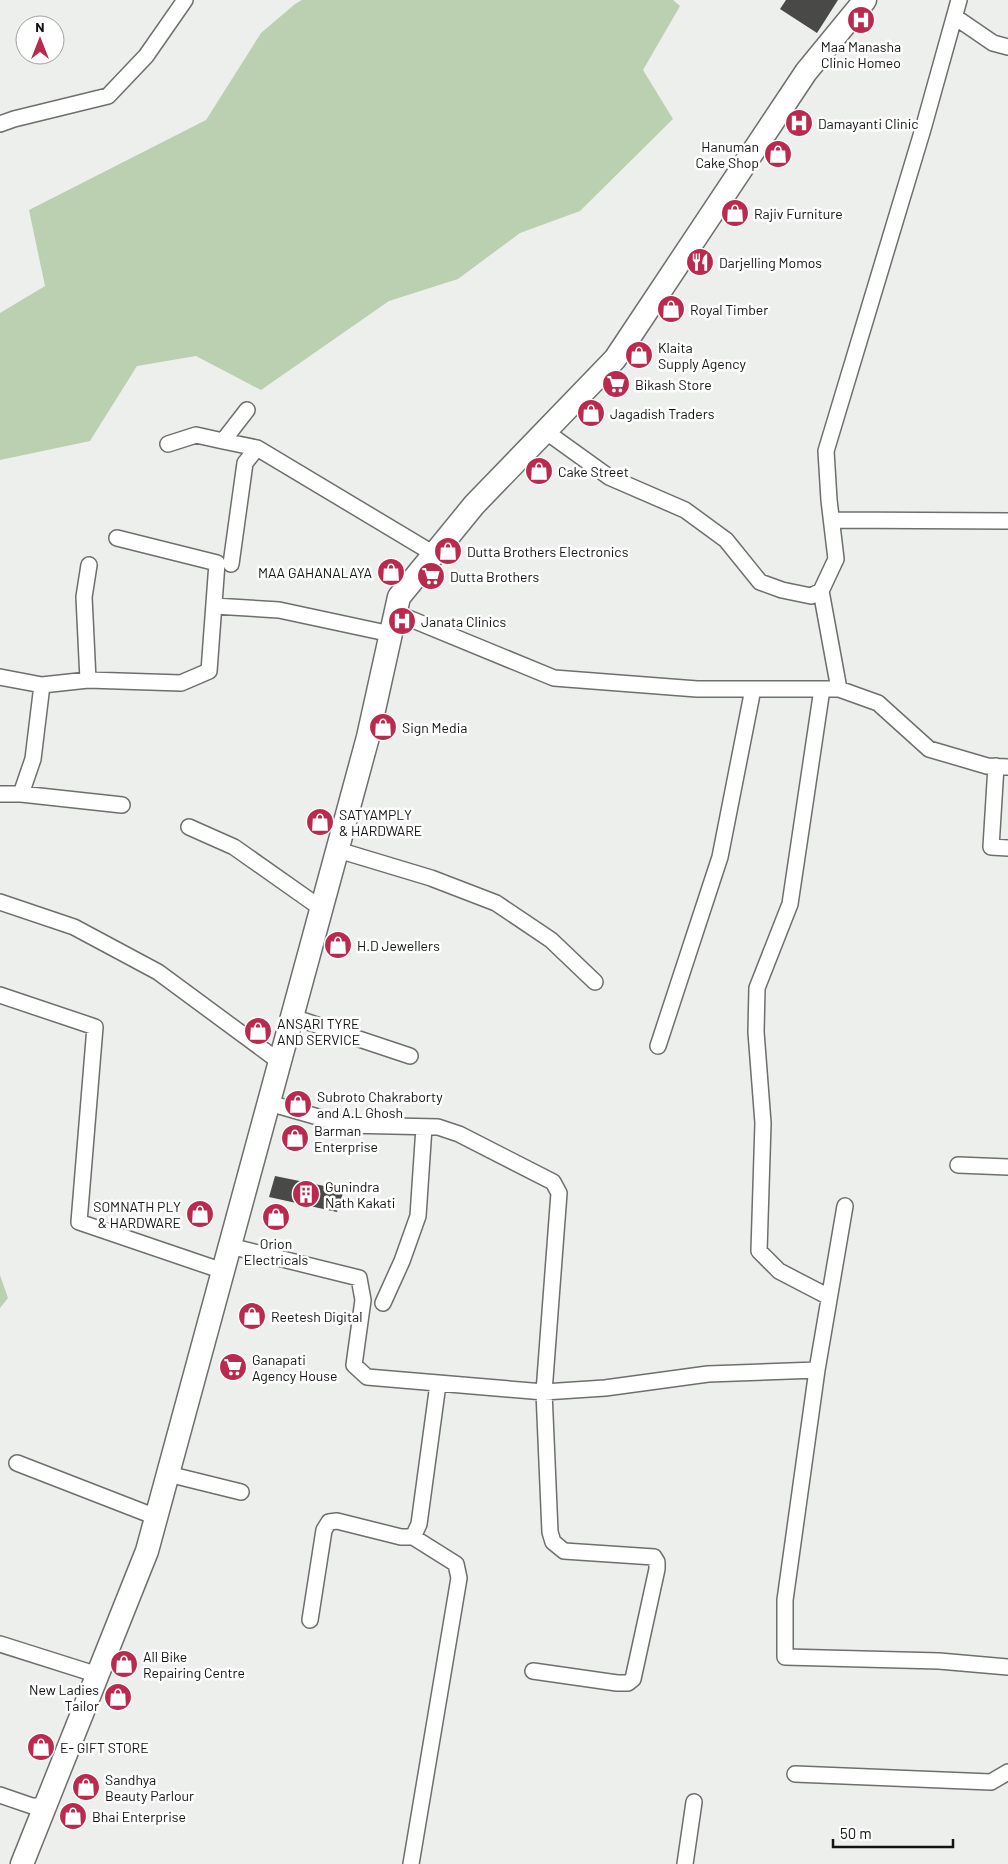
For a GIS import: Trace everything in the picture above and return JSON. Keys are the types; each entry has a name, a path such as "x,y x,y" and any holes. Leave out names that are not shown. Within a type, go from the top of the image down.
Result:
{"main road":[{"path":"22,1864 147,1551 368,737 399,597 474,505 615,359 806,72 864,0"}],"street":[{"path":"0,124 108,96 146,56 185,0"},
{"path":"839,689 821,591 836,559 826,451 959,0"},
{"path":"955,17 992,44 1008,47"},
{"path":"223,441 247,410"},
{"path":"545,431 609,477 685,510 726,540 760,582 782,590 811,596 821,591"},
{"path":"168,444 196,436 258,448 434,554"},
{"path":"231,564 245,463 258,448"},
{"path":"832,520 1008,521"},
{"path":"0,677 42,685 88,680 181,683 209,671 217,563 116,538"},
{"path":"88,680 84,597 89,565"},
{"path":"214,606 278,610 394,624 554,678 697,689 839,689 878,703 929,749 987,766 1002,767 991,847 1008,848"},
{"path":"21,794 33,760 42,685"},
{"path":"658,1046 720,857 753,689"},
{"path":"822,689 790,904 757,988 756,1032 763,1123 759,1250 779,1271 829,1297"},
{"path":"0,794 21,794 122,805"},
{"path":"189,827 234,847 322,909"},
{"path":"338,850 432,878 496,903 551,940 595,982"},
{"path":"0,902 74,927 158,972 280,1062"},
{"path":"0,995 95,1027 79,1222 223,1271"},
{"path":"293,1016 410,1056"},
{"path":"269,1103 346,1125 438,1127 459,1134 554,1182 559,1193 544,1392 550,1532 553,1542 564,1551 654,1557 657,1562 657,1569 633,1679 628,1683 618,1683 533,1671"},
{"path":"383,1303 402,1261 418,1216 424,1127"},
{"path":"958,1165 1008,1167"},
{"path":"845,1206 817,1370 784,1600 784,1657 939,1661 1008,1667"},
{"path":"230,1246 359,1278 363,1300 354,1365 367,1377 544,1392 606,1388 708,1374 817,1370"},
{"path":"414,1537 419,1524 438,1384"},
{"path":"17,1463 156,1517"},
{"path":"168,1474 241,1492"},
{"path":"310,1620 324,1530 329,1522 337,1521 401,1537 414,1537 456,1564 458,1578 411,1864"},
{"path":"0,1644 98,1675"},
{"path":"795,1774 991,1782 1008,1772"},
{"path":"0,1795 32,1806 46,1806"},
{"path":"685,1864 694,1802"}],"green space":[{"path":"302,0 673,0 680,6 643,70 673,119 580,211 520,233 458,279 389,301 261,390 196,356 137,366 90,441 0,460 0,313 45,286 29,210 206,120 261,33"},
{"path":"0,1275 8,1298 0,1308"}],"building":[{"path":"786,0 838,0 817,33 780,9"},
{"name":"Gunindra Nath Kakati","path":"275,1176 344,1190 337,1212 269,1197"}],"place":[{"name":"Maa Manasha Clinic Homeo","path":"861,20"},
{"name":"Damayanti Clinic","path":"799,123"},
{"name":"Hanuman Cake Shop","path":"778,154"},
{"name":"Rajiv Furniture","path":"735,213"},
{"name":"Darjelling Momos","path":"700,262"},
{"name":"Royal Timber","path":"671,309"},
{"name":"Klaita Supply Agency","path":"639,355"},
{"name":"Bikash Store","path":"616,384"},
{"name":"Jagadish Traders","path":"591,413"},
{"name":"Cake Street","path":"539,471"},
{"name":"Dutta Brothers Electronics","path":"448,551"},
{"name":"MAA GAHANALAYA","path":"391,572"},
{"name":"Dutta Brothers","path":"431,576"},
{"name":"Janata Clinics","path":"402,621"},
{"name":"Sign Media","path":"383,727"},
{"name":"SATYAMPLY & HARDWARE","path":"320,822"},
{"name":"H.D Jewellers","path":"338,945"},
{"name":"ANSARI TYRE AND SERVICE","path":"258,1031"},
{"name":"Subroto Chakraborty and A.L Ghosh","path":"298,1104"},
{"name":"Barman Enterprise","path":"295,1138"},
{"name":"Gunindra Nath Kakati","path":"306,1194"},
{"name":"SOMNATH PLY & HARDWARE","path":"200,1214"},
{"name":"Orion Electricals","path":"276,1217"},
{"name":"Reetesh Digital","path":"252,1316"},
{"name":"Ganapati Agency House","path":"233,1367"},
{"name":"All Bike Repairing Centre","path":"124,1664"},
{"name":"New Ladies Tailor","path":"118,1697"},
{"name":"E- GIFT STORE","path":"41,1747"},
{"name":"Sandhya Beauty Parlour","path":"86,1787"},
{"name":"Bhai Enterprise","path":"73,1816"}]}
